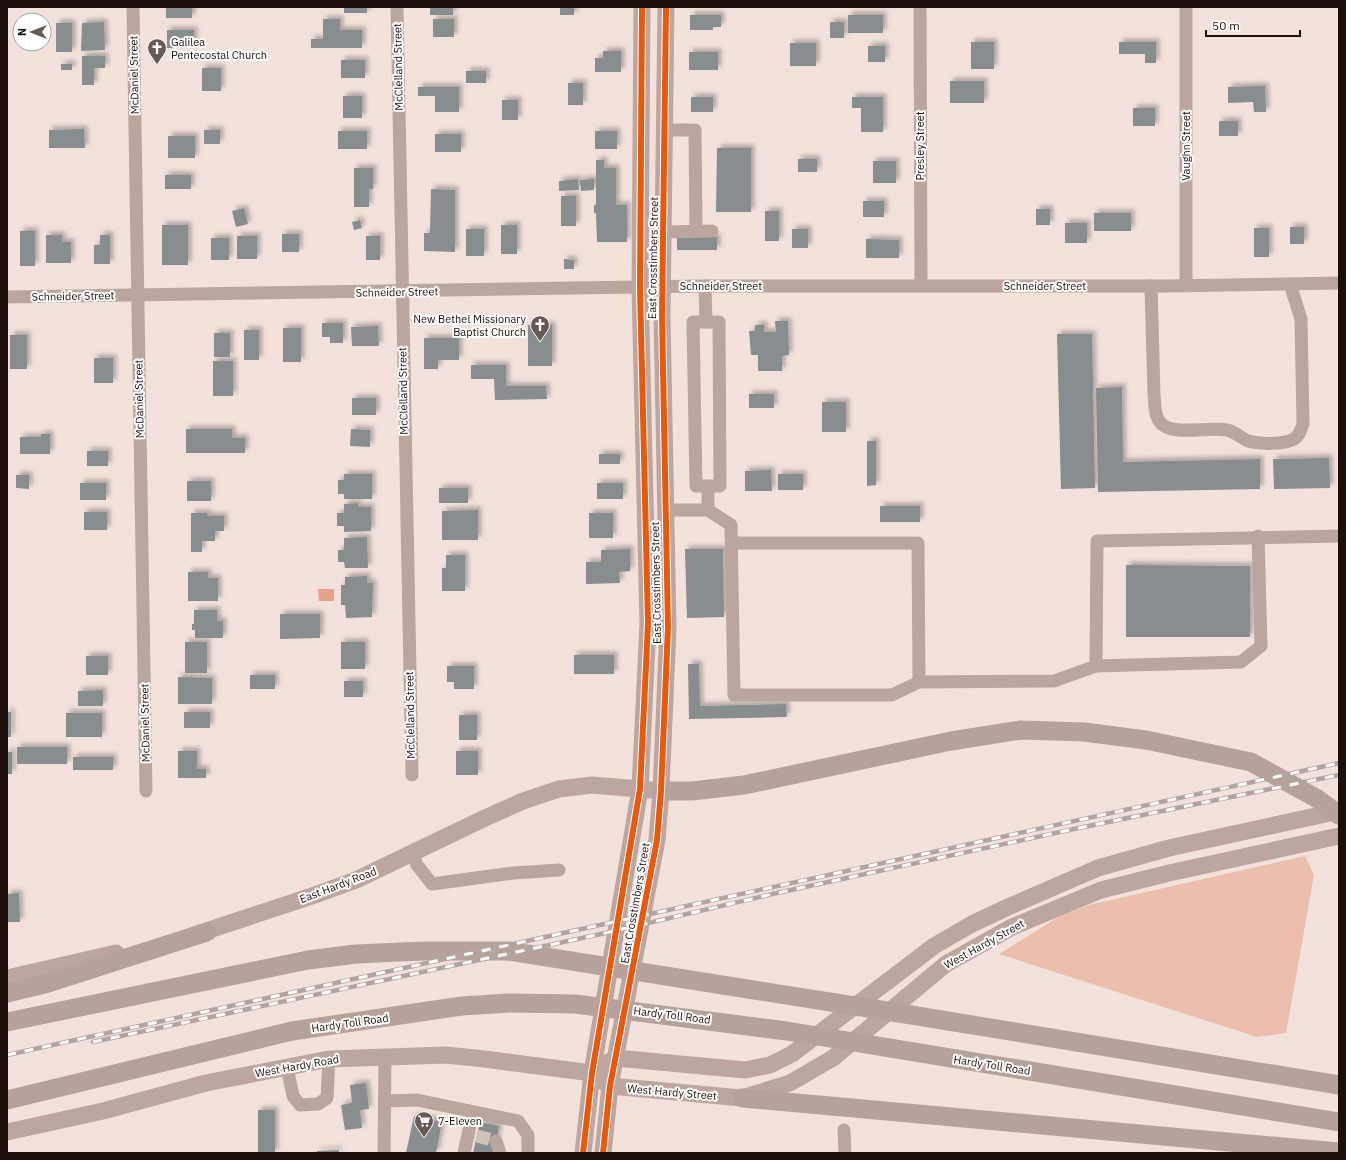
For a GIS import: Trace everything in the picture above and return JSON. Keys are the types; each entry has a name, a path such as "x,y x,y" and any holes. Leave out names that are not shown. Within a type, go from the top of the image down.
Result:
{"highway":[{"path":"661,792 692,792 744,784 951,741 1021,730 1084,732 1146,740 1251,762 1316,798 1339,815"},
{"path":"7,993 45,984 207,932"},
{"path":"7,1022 308,960 364,953 508,951 885,1011 1339,1086"},
{"name":"Hardy Toll Road","path":"7,1100 292,1031 462,1006 509,1003 575,1004 672,1015 787,1031 1339,1122"},
{"path":"742,1098 1339,1152"}],"main road":[{"name":"East Crosstimbers Street","path":"583,1153 592,1073 640,788 648,624 640,288 642,7"},
{"name":"East Crosstimbers Street","path":"603,1153 610,1086 657,840 661,792 668,627 662,287 666,7"},
{"path":"641,133 664,132"},
{"path":"646,512 665,510"},
{"path":"648,624 668,627"},
{"name":"East Hardy Road","path":"7,978 207,932 356,880 413,854 485,818 523,801 559,789 592,785 640,788 661,792"},
{"name":"West Hardy Street","path":"616,1058 745,1070 770,1065 792,1054 934,946 972,924 1008,907 1098,868 1170,848 1339,811"},
{"name":"West Hardy Street","path":"610,1086 742,1098 790,1083 833,1058 946,964 1012,927 1101,890 1169,873 1339,836"},
{"name":"West Hardy Road","path":"7,1132 103,1111 206,1083 329,1059 453,1056 516,1062 592,1073"},
{"path":"610,1086 592,1073 616,1058"}],"street":[{"name":"McDaniel Street","path":"133,7 146,791"},
{"name":"McClelland Street","path":"397,7 401,292 412,775"},
{"name":"Presley Street","path":"920,7 921,285"},
{"name":"Vaughn Street","path":"1186,7 1186,285"},
{"path":"664,132 696,130 696,231"},
{"path":"663,232 712,231"},
{"name":"Schneider Street","path":"7,297 401,292 706,286 1151,286 1339,283"},
{"path":"1151,286 1154,394 1159,422 1166,428 1183,430 1228,430 1249,441 1271,443 1286,442 1295,439 1303,424 1301,320 1290,284"},
{"path":"706,286 706,322"},
{"path":"693,322 719,322 720,486 708,486 696,486 693,322"},
{"path":"708,486 708,510"},
{"path":"665,510 708,510 731,525 733,543 734,695 892,695 919,682 1054,680 1096,666 1241,662 1261,646 1258,536"},
{"path":"1096,666 1097,541 1258,536 1339,536"},
{"path":"733,543 918,543 919,682"},
{"path":"413,854 417,865 432,884 513,872 559,870"},
{"path":"384,1153 385,1057"},
{"path":"287,1067 293,1096 300,1106 318,1104 327,1098 329,1059"},
{"path":"385,1101 417,1100 518,1121 528,1135 528,1153"},
{"path":"464,1153 472,1112"},
{"path":"844,1130 845,1153"},
{"path":"467,1153 477,1136"}],"shaded area":[{"path":"318,589 334,589 334,601 319,601"},
{"path":"1305,856 1314,875 1286,1033 1257,1037 999,954 1060,916 1089,905"}],"building":[{"path":"166,7 192,7 192,18 166,18"},
{"path":"344,7 367,7 367,13 344,13"},
{"path":"430,7 453,7 453,15 430,15"},
{"path":"560,7 574,7 574,15 560,15"},
{"path":"690,15 721,15 721,27 713,27 713,30 690,30"},
{"path":"848,15 883,15 883,33 848,33"},
{"path":"323,19 340,19 340,30 362,30 362,48 311,48 311,39 323,39"},
{"path":"433,19 454,19 454,37 433,37"},
{"path":"104,22 105,50 81,51 82,23"},
{"path":"830,22 844,22 844,38 830,38"},
{"path":"56,23 72,23 72,52 56,52"},
{"path":"167,30 194,30 194,48 167,48"},
{"path":"971,42 994,42 994,69 971,69"},
{"path":"1119,42 1156,42 1156,63 1145,63 1145,54 1119,54"},
{"path":"790,43 816,43 816,66 790,66"},
{"path":"868,46 885,46 885,62 868,62"},
{"path":"603,51 621,51 621,72 595,72 595,58 603,58"},
{"path":"689,52 718,52 718,70 689,70"},
{"path":"82,56 105,56 105,68 94,68 94,85 82,85"},
{"path":"341,60 365,60 365,78 341,78"},
{"path":"61,64 72,64 72,70 61,70"},
{"path":"202,68 221,68 221,91 202,91"},
{"path":"466,71 486,71 486,83 466,83"},
{"path":"950,81 984,81 984,103 950,103"},
{"path":"568,83 583,83 583,105 568,105"},
{"path":"1265,86 1266,112 1254,112 1253,102 1228,103 1228,87"},
{"path":"418,87 459,87 459,112 435,112 435,96 418,96"},
{"path":"343,96 362,96 362,118 343,118"},
{"path":"691,97 713,97 713,112 691,112"},
{"path":"852,97 883,97 883,132 861,132 861,108 852,108"},
{"path":"502,100 518,100 518,120 502,120"},
{"path":"1133,108 1155,108 1155,126 1133,126"},
{"path":"1219,121 1238,121 1238,136 1219,136"},
{"path":"84,129 85,148 49,148 49,130"},
{"path":"204,130 220,130 220,144 204,144"},
{"path":"338,131 367,131 367,149 338,149"},
{"path":"595,131 617,131 617,149 595,149"},
{"path":"435,134 461,134 461,152 435,152"},
{"path":"168,136 195,136 195,158 168,158"},
{"path":"717,148 751,148 751,212 716,212"},
{"path":"798,159 817,159 817,172 798,172"},
{"path":"596,160 604,160 604,168 616,168 616,205 627,205 627,242 597,242 596,213 594,213 594,205 596,205"},
{"path":"873,161 896,161 896,183 873,183"},
{"path":"354,168 373,168 373,189 369,189 369,207 354,207"},
{"path":"165,175 191,175 191,189 165,189"},
{"path":"578,179 579,190 559,191 559,181"},
{"path":"594,179 594,190 581,191 580,180"},
{"path":"431,189 455,190 455,252 424,251 424,233 430,233"},
{"path":"561,196 576,196 576,226 561,226"},
{"path":"863,201 884,201 884,217 863,217"},
{"path":"244,208 248,224 236,227 232,211"},
{"path":"1036,209 1050,209 1050,225 1036,225"},
{"path":"765,211 779,211 779,241 765,241"},
{"path":"1094,213 1131,213 1131,231 1094,231"},
{"path":"360,220 362,228 354,230 352,222"},
{"path":"1065,223 1087,223 1087,243 1065,243"},
{"path":"162,225 188,225 188,265 162,265"},
{"path":"501,225 517,225 517,254 501,254"},
{"path":"1290,227 1304,227 1304,244 1290,244"},
{"path":"1254,228 1269,228 1269,257 1254,257"},
{"path":"466,229 484,229 484,256 466,256"},
{"path":"792,229 808,229 808,248 792,248"},
{"path":"20,231 35,231 35,266 20,266"},
{"path":"282,234 299,234 299,252 282,252"},
{"path":"46,235 62,235 62,242 71,242 71,263 46,263"},
{"path":"100,235 110,235 110,264 94,264 94,245 100,245"},
{"path":"237,236 257,236 257,259 237,259"},
{"path":"366,236 380,236 380,260 366,260"},
{"path":"677,237 717,237 717,250 677,250"},
{"path":"211,238 229,238 229,260 211,260"},
{"path":"866,239 899,240 899,258 866,258"},
{"path":"564,259 574,260 574,269 564,269"},
{"path":"775,321 788,321 789,355 782,356 782,371 758,371 758,355 751,355 749,331 755,331 755,325 764,325 764,332 776,332"},
{"path":"322,323 343,323 343,343 330,343 330,337 322,337"},
{"path":"528,325 552,325 552,366 528,366"},
{"path":"378,326 379,346 352,346 351,327"},
{"path":"283,328 301,328 301,362 283,362"},
{"path":"244,330 259,330 259,360 244,360"},
{"path":"214,333 230,333 230,357 214,357"},
{"path":"1057,334 1092,334 1095,488 1061,489"},
{"path":"10,335 27,335 27,369 10,369"},
{"path":"424,338 459,338 459,360 438,360 438,369 424,369"},
{"path":"94,358 113,358 113,383 94,383"},
{"path":"213,361 233,361 233,396 213,396"},
{"path":"471,365 506,365 506,386 546,386 547,399 495,400 494,379 471,379"},
{"path":"1122,387 1123,462 1260,459 1260,489 1098,492 1096,388"},
{"path":"749,394 774,394 774,408 749,408"},
{"path":"352,398 376,398 376,415 352,415"},
{"path":"822,402 846,402 846,432 822,432"},
{"path":"186,429 232,429 232,438 245,438 245,453 186,453"},
{"path":"351,429 370,430 370,447 350,446"},
{"path":"41,434 50,434 50,454 20,454 20,437 41,437"},
{"path":"867,441 876,441 876,485 867,486"},
{"path":"87,451 108,451 108,466 87,466"},
{"path":"599,454 620,454 620,464 599,464"},
{"path":"1329,458 1330,488 1274,489 1273,459"},
{"path":"771,470 772,491 745,491 745,471"},
{"path":"344,474 372,474 372,499 344,499 344,494 338,494 338,480 344,480"},
{"path":"778,474 803,474 803,490 778,490"},
{"path":"16,475 29,475 29,489 16,488"},
{"path":"187,481 211,481 211,501 187,501"},
{"path":"80,483 106,483 106,500 80,500"},
{"path":"597,483 623,483 623,499 597,499"},
{"path":"439,488 468,488 468,503 439,503"},
{"path":"358,503 358,507 371,507 371,531 344,532 344,526 337,526 337,513 344,513 344,504"},
{"path":"880,506 920,506 920,522 880,522"},
{"path":"478,510 478,540 442,540 442,511"},
{"path":"84,512 107,512 107,530 84,530"},
{"path":"191,513 207,513 207,516 224,516 224,531 215,531 215,541 202,541 202,552 191,552"},
{"path":"589,513 613,513 613,538 589,538"},
{"path":"367,537 368,568 345,568 344,562 338,562 338,550 344,550 344,538"},
{"path":"630,549 630,571 619,572 620,583 586,584 586,562 601,562 601,550"},
{"path":"685,549 723,549 724,617 687,618"},
{"path":"446,555 465,555 465,591 442,591 442,568 446,568"},
{"path":"1126,565 1250,566 1250,637 1126,637"},
{"path":"188,572 208,572 208,578 218,578 218,601 188,601"},
{"path":"367,576 367,583 373,583 372,617 346,618 345,605 341,605 341,585 345,585 345,577"},
{"path":"194,610 217,610 217,621 223,621 223,638 195,638 195,630 192,630 192,624 194,624"},
{"path":"280,614 320,614 320,638 280,639"},
{"path":"185,642 207,642 207,673 185,673"},
{"path":"341,642 365,642 365,669 341,669"},
{"path":"574,655 614,655 614,674 574,674"},
{"path":"86,656 108,656 108,675 86,675"},
{"path":"688,664 699,664 700,706 786,704 787,717 689,719"},
{"path":"447,666 474,666 474,689 454,689 454,682 447,682"},
{"path":"250,675 275,675 275,689 250,689"},
{"path":"178,677 212,678 212,704 178,704"},
{"path":"344,681 363,681 363,697 344,697"},
{"path":"103,690 103,706 78,706 78,691"},
{"path":"7,712 11,712 11,737 7,737"},
{"path":"184,712 210,712 210,728 184,728"},
{"path":"66,713 102,713 102,737 66,737"},
{"path":"459,715 477,715 477,740 459,740"},
{"path":"17,747 67,747 67,764 17,764"},
{"path":"178,751 197,751 197,769 206,769 206,778 178,778"},
{"path":"456,751 478,751 478,775 456,775"},
{"path":"7,752 12,752 12,774 7,774"},
{"path":"73,757 113,757 113,770 73,770"},
{"path":"19,893 20,922 7,922 7,894"},
{"path":"366,1083 369,1109 360,1110 362,1128 345,1130 341,1105 352,1103 350,1085"},
{"path":"258,1110 275,1110 275,1153 258,1153"},
{"name":"7-Eleven","path":"414,1116 442,1122 436,1153 406,1153"},
{"name":"7-Eleven","path":"480,1122 499,1126 494,1153 473,1153"},
{"path":"339,1150 339,1153 317,1153 317,1151"}],"tunnel":[{"path":"477,1136 496,1141"}],"railway":[{"path":"7,1055 1339,763"},
{"path":"93,1042 601,934 777,893 1074,829 1339,775"}],"cycle path":[{"path":"583,1153 592,1073 640,789 648,624 640,288 642,7"},
{"path":"603,1153 610,1086 657,840 661,791 668,627 662,316 666,7"}],"place":[{"name":"Galilea Pentecostal Church","path":"157,65"},
{"name":"New Bethel Missionary Baptist Church","path":"540,342"},
{"name":"7-Eleven","path":"424,1138"}]}
